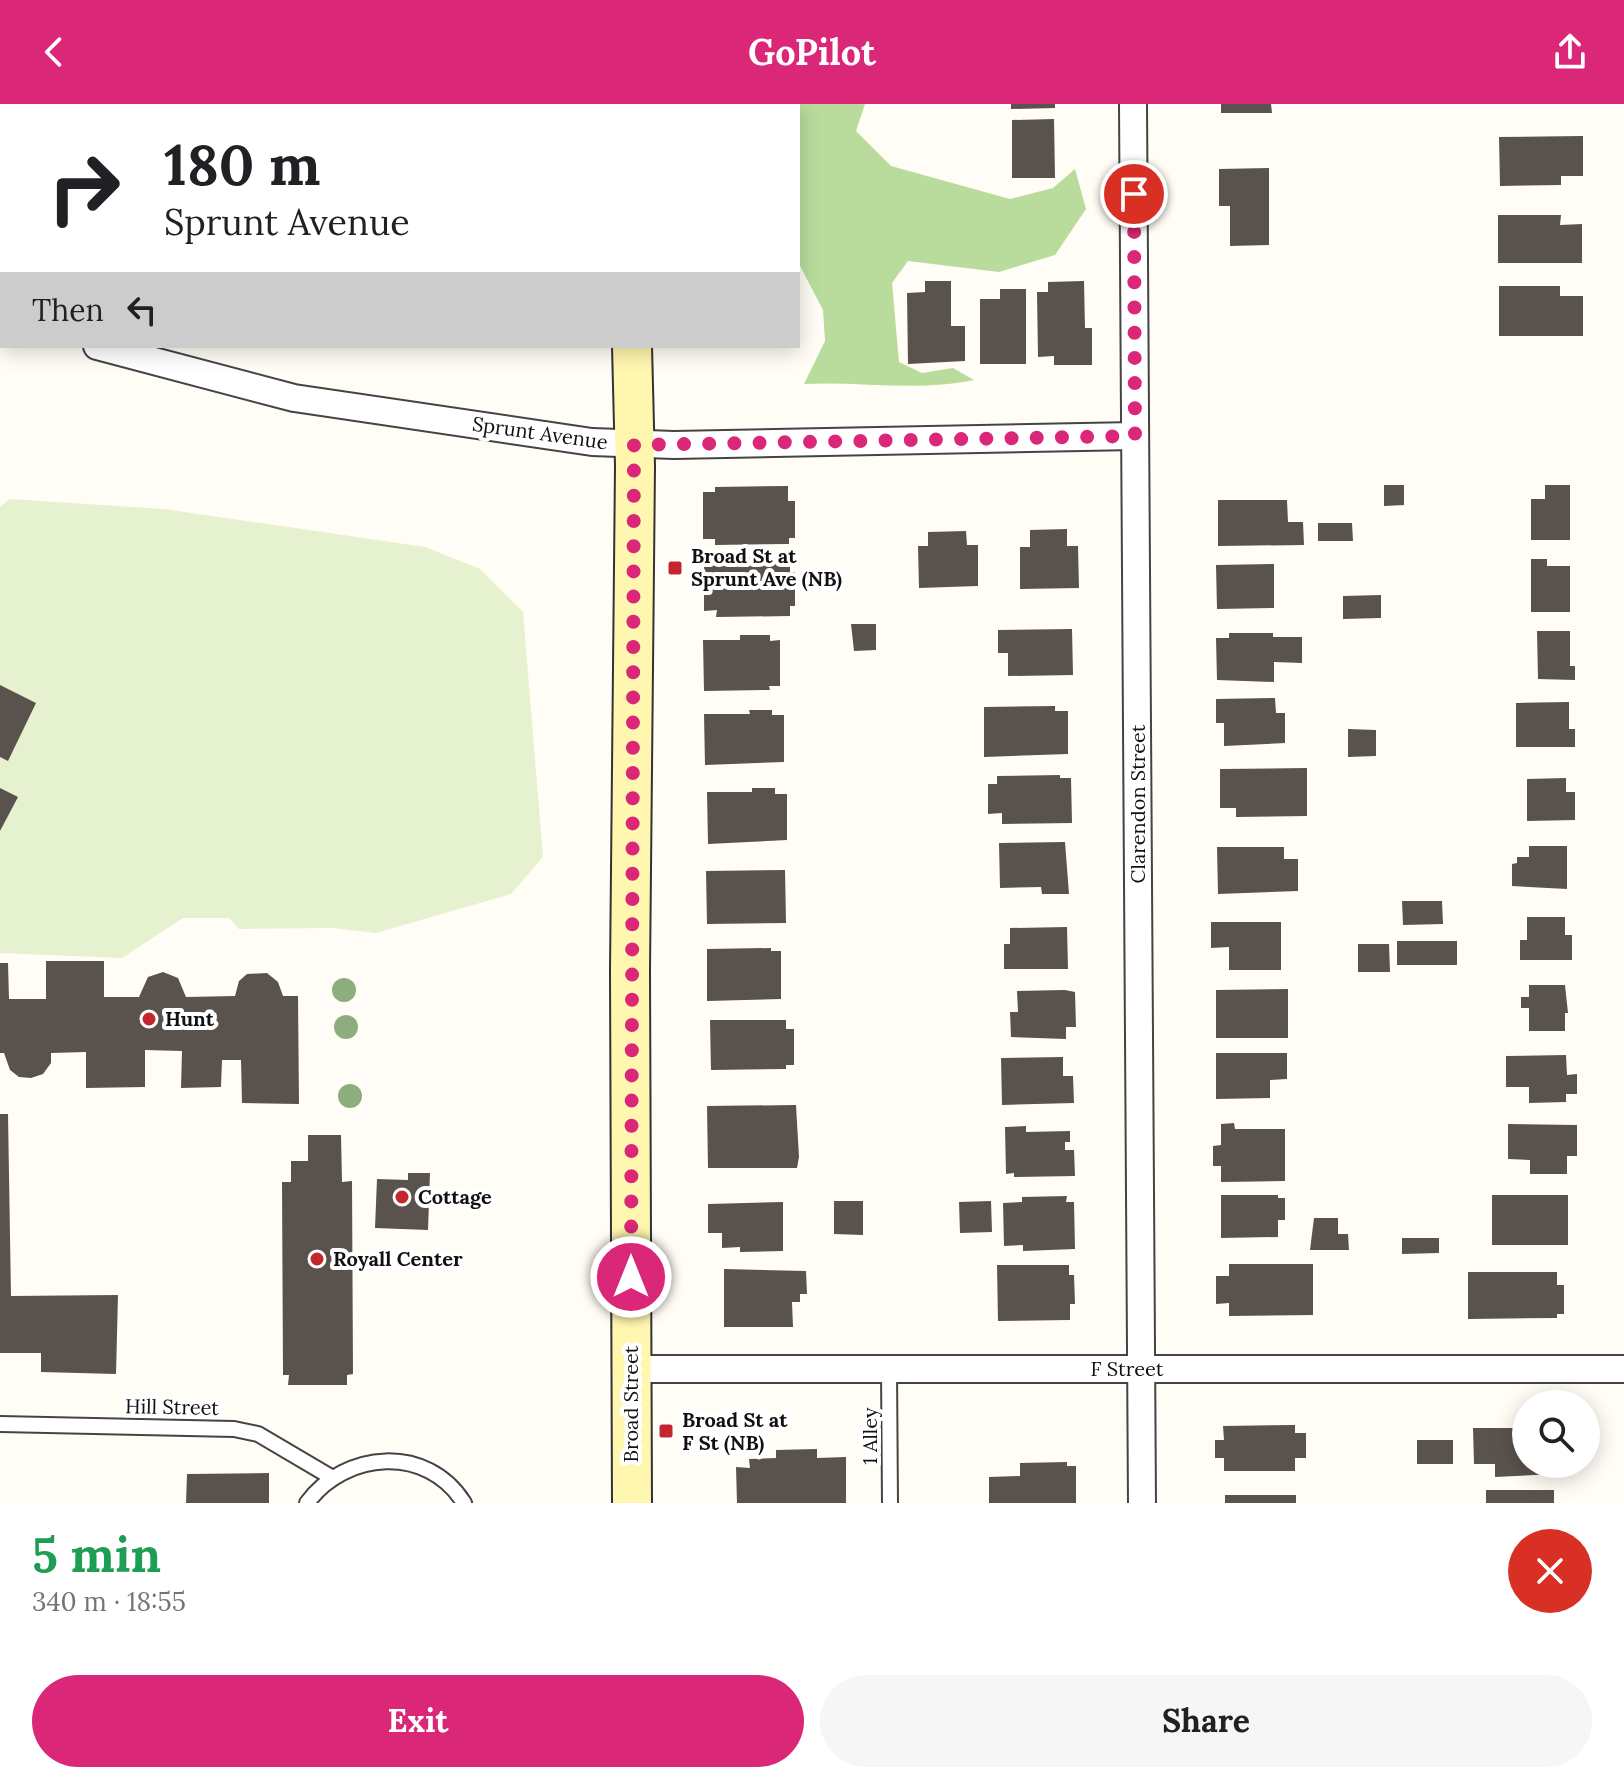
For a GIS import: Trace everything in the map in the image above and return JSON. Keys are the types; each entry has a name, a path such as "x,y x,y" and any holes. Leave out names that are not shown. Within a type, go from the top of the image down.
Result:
{"street":[{"name":"Clarendon Street","path":"1133,104 1142,1503"},
{"name":"Sprunt Avenue","path":"113,348 152,353 294,398 634,445 1135,436"},
{"name":"Broad Street","path":"632,348 632,1503"},
{"name":"F Street","path":"631,1369 1624,1369"}],"lane":[{"name":"1 Alley","path":"889,1368 890,1503"},
{"name":"Hill Street","path":"0,1424 234,1429 258,1434 331,1477"},
{"path":"307,1503 331,1477 365,1463 401,1461 442,1479 464,1503"}],"green space":[{"path":"800,104 865,104 856,131 891,166 1010,199 1053,188 1075,169 1086,209 1055,255 999,272 908,261 892,283 899,362 922,373 953,368 974,380 910,386 804,384 825,341 823,310 800,266"},
{"path":"9,499 164,509 425,547 480,569 523,612 543,857 511,894 376,933 333,928 239,929 229,918 183,918 122,958 0,953 0,507"}],"building":[{"path":"1011,104 1055,104 1055,108 1011,109"},
{"path":"1221,104 1271,104 1272,113 1221,113"},
{"path":"1054,119 1055,178 1012,178 1012,120"},
{"path":"1583,136 1583,176 1561,176 1561,185 1500,186 1499,137"},
{"path":"1269,168 1269,245 1230,246 1230,206 1219,206 1219,169"},
{"path":"1498,215 1561,215 1560,225 1582,224 1582,263 1498,263"},
{"path":"925,281 951,281 951,326 965,326 965,361 908,364 907,293 925,292"},
{"path":"1084,281 1085,328 1092,328 1092,365 1054,365 1054,356 1038,357 1037,292 1048,292 1048,282"},
{"path":"1499,286 1560,286 1560,296 1583,296 1583,336 1499,336"},
{"path":"1000,289 1026,289 1026,364 980,364 980,299 1000,299"},
{"path":"1384,485 1404,485 1404,505 1384,506"},
{"path":"1545,485 1570,485 1570,540 1531,540 1531,499 1545,499"},
{"path":"788,486 788,501 795,501 795,538 789,538 789,544 715,545 715,539 703,539 703,492 715,492 715,487"},
{"path":"1218,500 1287,500 1288,522 1303,522 1304,545 1218,546"},
{"path":"1318,523 1352,523 1353,541 1318,541"},
{"path":"1067,529 1067,546 1078,546 1079,588 1020,589 1020,547 1030,547 1030,530"},
{"path":"966,531 967,545 978,545 978,586 919,588 918,546 928,546 928,532"},
{"path":"790,557 790,572 795,572 795,606 790,606 790,616 716,617 717,610 704,611 704,563 716,563 716,558"},
{"path":"1531,559 1547,559 1547,566 1570,566 1570,612 1531,612"},
{"path":"1274,564 1274,608 1217,609 1216,565"},
{"path":"1381,595 1381,618 1343,619 1343,596"},
{"path":"851,624 876,624 876,650 854,651"},
{"path":"1072,629 1073,675 1008,676 1008,653 998,653 998,630"},
{"path":"1537,631 1570,631 1570,666 1575,666 1575,680 1538,679"},
{"path":"1229,633 1273,633 1273,637 1302,637 1302,663 1274,662 1274,682 1217,680 1216,638 1229,638"},
{"path":"740,635 770,635 770,641 780,640 780,686 769,686 770,690 704,691 703,640 740,640"},
{"path":"0,685 36,703 8,761 0,757"},
{"path":"1275,698 1276,713 1285,713 1285,743 1224,746 1224,723 1216,723 1216,699"},
{"path":"1569,702 1569,729 1575,729 1575,747 1516,747 1516,703"},
{"path":"1055,706 1055,711 1068,711 1068,754 984,757 984,707"},
{"path":"749,710 772,710 772,715 784,715 784,762 705,765 704,714 750,714"},
{"path":"1348,729 1376,730 1376,756 1348,757"},
{"path":"1307,768 1307,816 1236,817 1236,808 1220,808 1220,769"},
{"path":"1060,775 1060,778 1071,778 1072,823 1002,824 1002,813 988,814 988,784 997,784 997,776"},
{"path":"1566,778 1566,792 1575,792 1575,820 1527,821 1527,779"},
{"path":"0,788 18,797 0,831"},
{"path":"752,788 775,788 775,794 787,794 787,840 708,844 707,792 752,792"},
{"path":"1065,842 1069,894 1042,894 1041,887 1000,888 999,843"},
{"path":"1529,846 1567,846 1567,889 1512,886 1512,864 1517,863 1517,857 1529,857"},
{"path":"1217,847 1284,847 1284,859 1298,859 1298,891 1218,894"},
{"path":"785,870 786,923 707,924 706,871"},
{"path":"1402,901 1442,901 1443,924 1403,925"},
{"path":"1527,917 1565,917 1565,935 1572,935 1572,960 1520,960 1520,940 1527,940"},
{"path":"1211,922 1281,922 1281,970 1229,970 1229,947 1211,948"},
{"path":"1067,927 1068,969 1004,969 1004,944 1010,944 1010,928"},
{"path":"1397,941 1457,941 1457,965 1397,965"},
{"path":"1358,944 1389,944 1390,972 1358,972"},
{"path":"771,948 771,951 781,951 781,999 707,1001 707,949"},
{"name":"Hunt","path":"46,961 104,961 104,997 139,997 148,977 163,972 178,978 186,997 235,996 239,981 247,974 267,973 278,982 283,996 298,996 299,1104 242,1103 241,1060 222,1060 221,1087 181,1088 182,1051 145,1050 145,1087 86,1088 86,1052 51,1053 51,1063 43,1074 31,1078 19,1077 10,1070 4,1053 0,1053 0,963 8,963 9,999 46,999"},
{"path":"1529,985 1565,985 1568,1013 1565,1013 1565,1031 1529,1031 1529,1008 1521,1008 1521,997 1529,997"},
{"path":"1288,989 1288,1038 1216,1038 1216,990"},
{"path":"1017,991 1075,992 1076,1027 1066,1027 1066,1039 1011,1037 1010,1012 1018,1012"},
{"path":"710,1020 786,1020 786,1029 794,1029 794,1065 786,1065 786,1069 711,1070"},
{"path":"1216,1053 1287,1053 1287,1079 1270,1080 1270,1098 1216,1099"},
{"path":"1566,1055 1567,1075 1577,1074 1577,1094 1566,1094 1566,1102 1529,1103 1529,1087 1506,1087 1506,1056"},
{"path":"1063,1057 1063,1076 1073,1076 1074,1103 1002,1105 1001,1058"},
{"path":"796,1105 797,1168 708,1168 707,1106"},
{"path":"0,1114 8,1114 11,1296 118,1295 116,1374 41,1372 41,1353 0,1353"},
{"path":"1234,1123 1235,1129 1285,1129 1285,1181 1221,1182 1221,1166 1213,1166 1213,1146 1221,1145 1221,1124"},
{"path":"1508,1124 1577,1125 1577,1156 1567,1156 1567,1174 1530,1174 1530,1160 1508,1159"},
{"path":"1026,1126 1026,1132 1070,1131 1070,1142 1065,1142 1065,1150 1074,1150 1075,1176 1014,1177 1014,1173 1006,1174 1005,1127"},
{"name":"Royall Center","path":"308,1135 341,1135 342,1182 352,1181 353,1374 347,1375 347,1385 288,1385 289,1375 283,1375 282,1182 291,1182 291,1161 308,1161"},
{"name":"Cottage","path":"408,1173 430,1173 428,1230 375,1228 377,1179 408,1180"},
{"path":"1221,1195 1278,1195 1278,1198 1285,1198 1285,1220 1278,1220 1278,1237 1221,1238"},
{"path":"1492,1195 1568,1195 1568,1245 1492,1245"},
{"path":"1067,1196 1066,1202 1074,1202 1075,1249 1023,1251 1023,1245 1004,1246 1003,1203 1022,1202 1022,1197"},
{"path":"834,1201 863,1201 863,1235 834,1234"},
{"path":"991,1201 992,1232 960,1233 959,1202"},
{"path":"783,1202 783,1251 740,1252 740,1247 722,1248 722,1233 708,1233 708,1204"},
{"path":"1314,1218 1338,1218 1338,1234 1348,1234 1349,1250 1310,1250"},
{"path":"1402,1238 1439,1238 1439,1253 1402,1254"},
{"path":"1229,1264 1313,1264 1313,1315 1229,1316 1229,1303 1216,1304 1216,1276 1229,1276"},
{"path":"997,1265 1069,1265 1069,1275 1074,1275 1075,1304 1070,1304 1070,1320 998,1321"},
{"path":"724,1269 806,1271 807,1294 800,1294 800,1302 792,1302 793,1327 724,1327"},
{"path":"1468,1272 1557,1272 1557,1285 1564,1285 1564,1314 1557,1314 1557,1318 1468,1319"},
{"path":"1295,1425 1295,1433 1306,1433 1306,1458 1295,1458 1295,1471 1224,1471 1224,1458 1215,1458 1215,1440 1224,1440 1223,1426"},
{"path":"1473,1428 1512,1428 1512,1476 1495,1477 1495,1464 1474,1464"},
{"path":"1417,1440 1453,1440 1453,1464 1417,1464"},
{"path":"817,1449 817,1458 846,1457 846,1503 737,1503 736,1467 750,1468 749,1459 776,1458 776,1450"},
{"path":"1067,1462 1067,1466 1076,1466 1076,1503 989,1503 989,1477 1020,1476 1020,1463"},
{"path":"269,1473 269,1503 186,1503 187,1474"},
{"path":"1486,1490 1554,1490 1554,1503 1486,1503"},
{"path":"1225,1495 1296,1495 1296,1503 1225,1503"}],"place":[{"name":"Broad St at Sprunt Ave (NB)","path":"675,568"},
{"name":"Hunt","path":"149,1019"},
{"name":"Cottage","path":"402,1197"},
{"name":"Royall Center","path":"317,1259"},
{"name":"Broad St at F St (NB)","path":"666,1431"}],"route":[{"path":"631,1277 634,445 1135,436 1134,194"}]}
